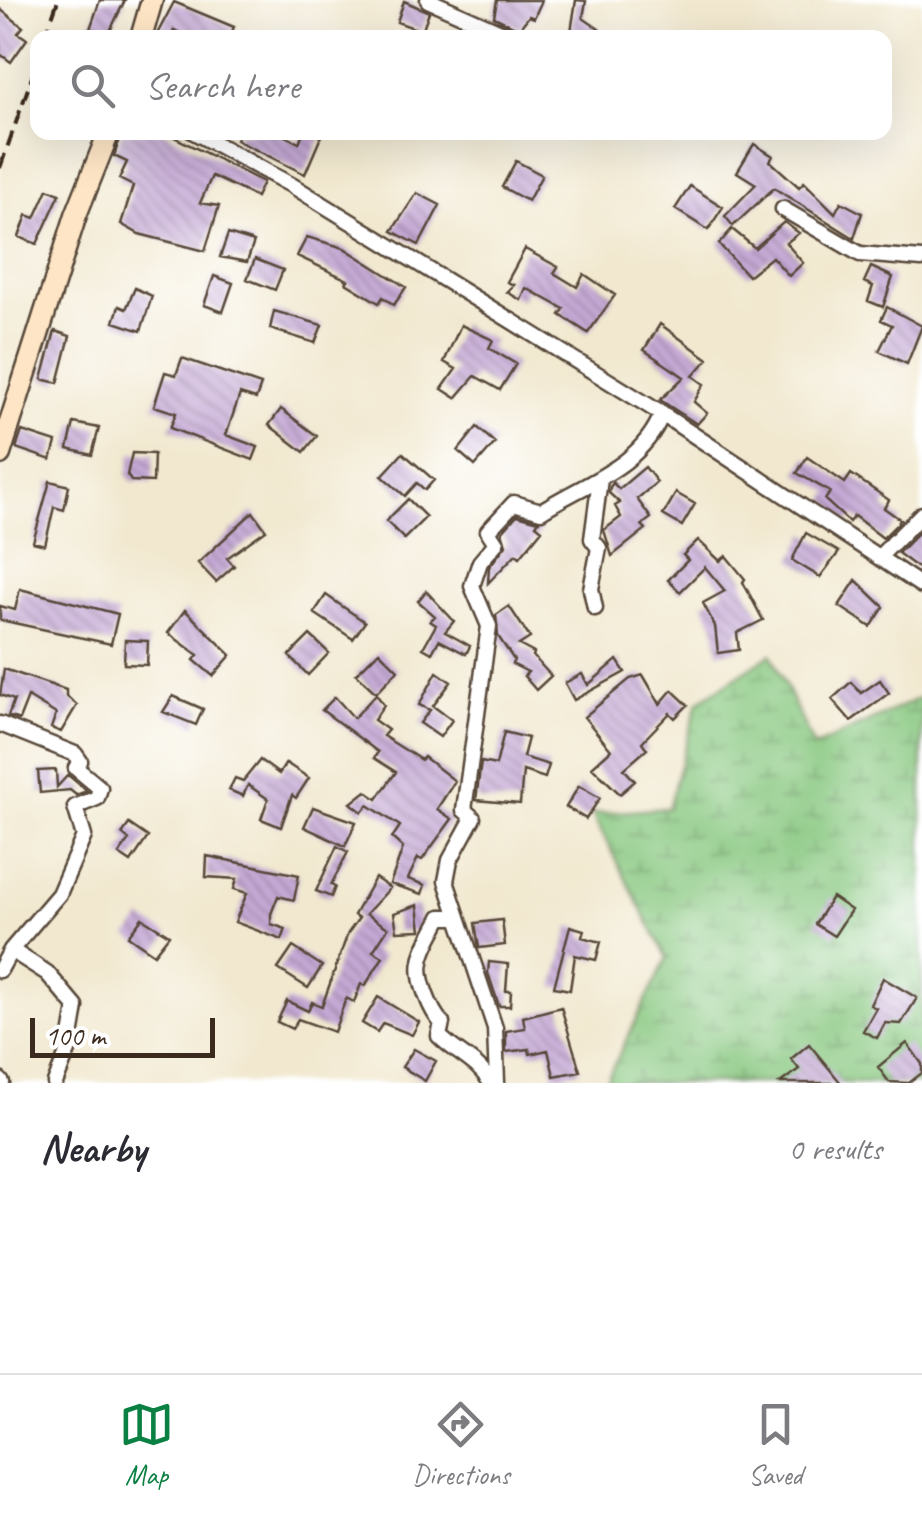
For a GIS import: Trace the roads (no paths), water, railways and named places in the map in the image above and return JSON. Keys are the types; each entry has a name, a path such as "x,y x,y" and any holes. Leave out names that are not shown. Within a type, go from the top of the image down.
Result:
{"main road":[{"path":"143,30 152,0"},
{"path":"0,454 76,215 106,140"}],"street":[{"path":"428,0 496,30"},
{"path":"209,140 293,186 662,414 922,586"},
{"path":"783,209 860,254 922,260"},
{"path":"494,1083 495,1028 457,917 447,870 473,818 464,810 489,626 472,586 480,562 496,543 488,531 514,503 541,511 600,479 644,448 662,414"},
{"path":"595,608 591,589 599,548 592,539 600,479"},
{"path":"879,557 890,552 922,514"},
{"path":"0,724 75,754 80,761 76,768 100,788 97,798 74,807 84,836 60,894 11,950 0,970"},
{"path":"457,917 442,917 421,959 421,972 435,1016 442,1023 439,1036 451,1051 476,1061 494,1083"},
{"path":"11,950 47,972 76,1007 69,1048 55,1083"}],"railway":[{"path":"48,30 58,0"},
{"path":"0,168 30,83"}]}
